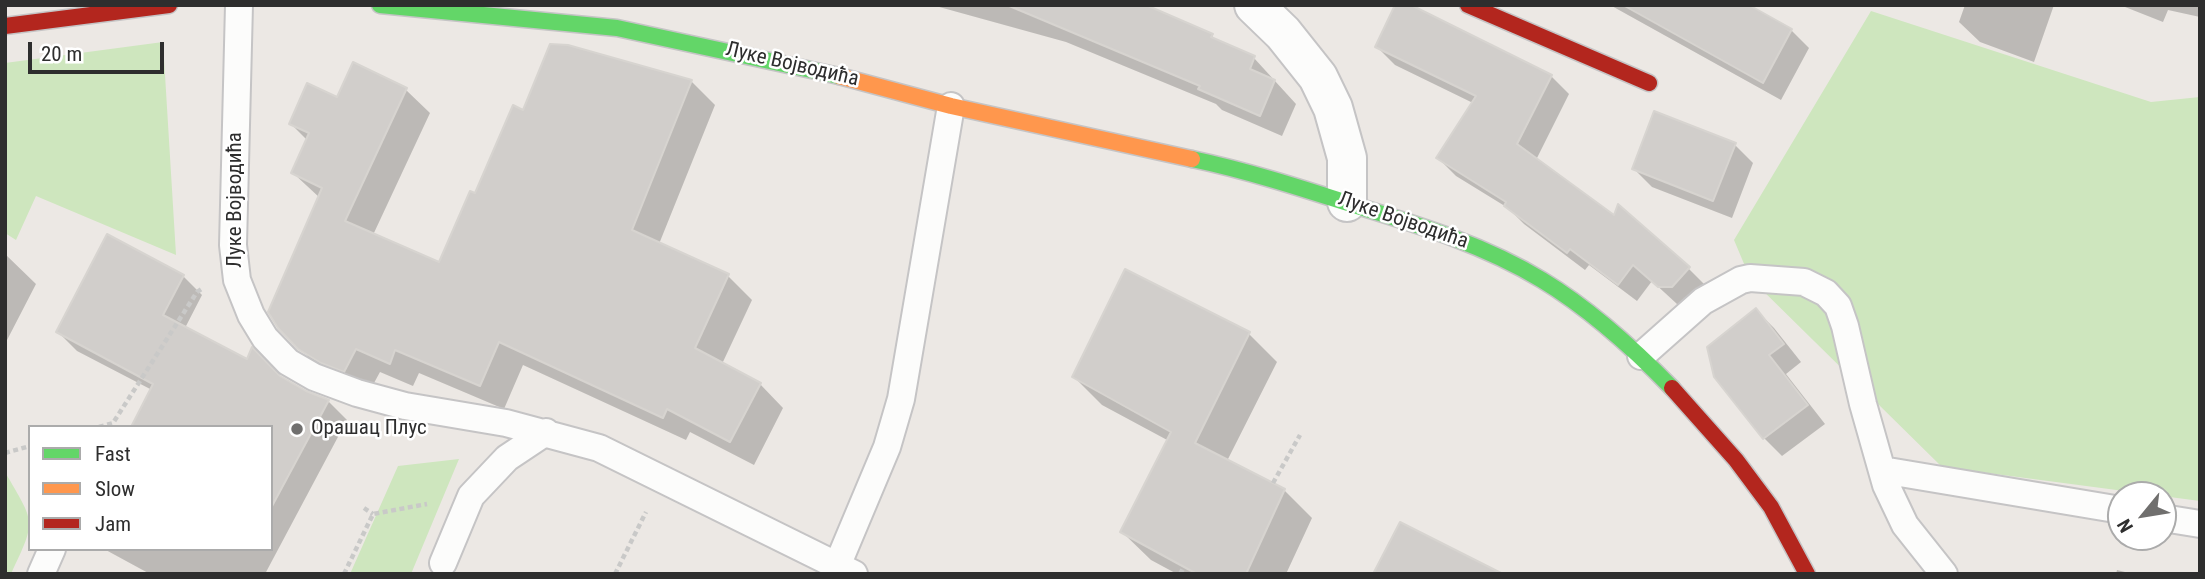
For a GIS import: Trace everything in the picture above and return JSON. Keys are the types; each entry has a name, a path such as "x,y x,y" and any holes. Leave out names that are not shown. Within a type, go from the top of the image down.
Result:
{"street":[{"path":"5,26 169,5"},
{"name":"Луке Војводића","path":"380,5 617,28 870,83 951,106 1248,171 1435,229 1541,279 1589,312 1641,356 1689,405 1736,460 1771,506 1807,574"},
{"path":"1254,5 1283,33 1318,77 1333,108 1347,158 1347,202"},
{"path":"1468,5 1649,83"}],"lane":[{"name":"Луке Војводића","path":"239,5 233,245 237,280 251,315 265,338 288,362 314,377 357,393 405,406 546,432 599,448 846,570 901,399 951,106"},
{"path":"1641,356 1703,301 1741,280 1783,279 1804,282 1833,299 1842,316 1886,485 1897,510 1916,540 1944,574"},
{"path":"443,563 471,496 507,458 546,432"},
{"path":"1882,470 2107,508"},
{"path":"2177,520 2200,524"},
{"path":"41,574 51,551"}],"path":[{"path":"112,425 197,292 216,280 237,280"},
{"path":"1273,483 1300,435"},
{"path":"5,453 28,447"},
{"path":"615,574 662,479"},
{"path":"364,508 373,514 471,496"},
{"path":"344,574 373,514"},
{"path":"1180,574 1184,567"}],"green space":[{"path":"1871,11 2151,102 2200,97 2200,501 2177,498 2177,481 2107,481 2107,489 1942,467 1750,278 1734,240"},
{"path":"163,42 176,255 36,196 16,240 5,233 5,63"},
{"path":"459,459 411,574 350,574 398,466"},
{"path":"5,472 27,513 28,531 11,574 5,574"}],"building":[{"path":"1007,5 1146,5 1213,34 1211,37 1255,56 1250,69 1275,80 1260,116 1198,89 1200,86"},
{"path":"1395,5 1411,5 1552,75 1517,144 1614,215 1618,204 1690,267 1672,287 1658,287 1633,265 1618,285 1570,249 1567,253 1504,206 1506,202 1436,158 1476,96 1375,47"},
{"path":"1623,5 1749,5 1792,29 1763,83"},
{"path":"550,44 568,45 692,80 632,230 729,274 695,348 761,383 730,442 667,409 663,418 499,342 480,386 395,350 390,364 356,349 344,372 321,363 298,349 278,328 268,312 322,188 291,173 309,133 289,124 307,83 337,97 353,62 407,88 345,221 439,262 470,191 475,193 513,105 523,110"},
{"path":"1654,111 1736,143 1713,201 1632,169"},
{"path":"107,234 184,275 163,315 247,359 252,347 280,376 329,400 273,504 273,425 132,425 153,384 56,332"},
{"path":"1125,269 1250,332 1195,443 1285,489 1246,574 1197,574 1120,532 1171,432 1072,377"},
{"path":"1756,308 1784,344 1769,355 1808,405 1763,439 1714,377 1707,347"},
{"path":"1400,522 1503,574 1373,574"}],"traffic: fast":[{"path":"380,5 617,28 839,76"},
{"path":"1192,159 1276,181 1407,222 1499,257 1577,303 1626,344 1672,388"}],"traffic: slow":[{"path":"839,76 951,106 1192,159"}],"traffic: jam":[{"path":"5,26 169,5"},
{"path":"1468,5 1649,83"},
{"path":"1672,388 1736,460 1771,507 1807,574"}],"place":[{"name":"Орашац Плус","path":"297,429"}]}
